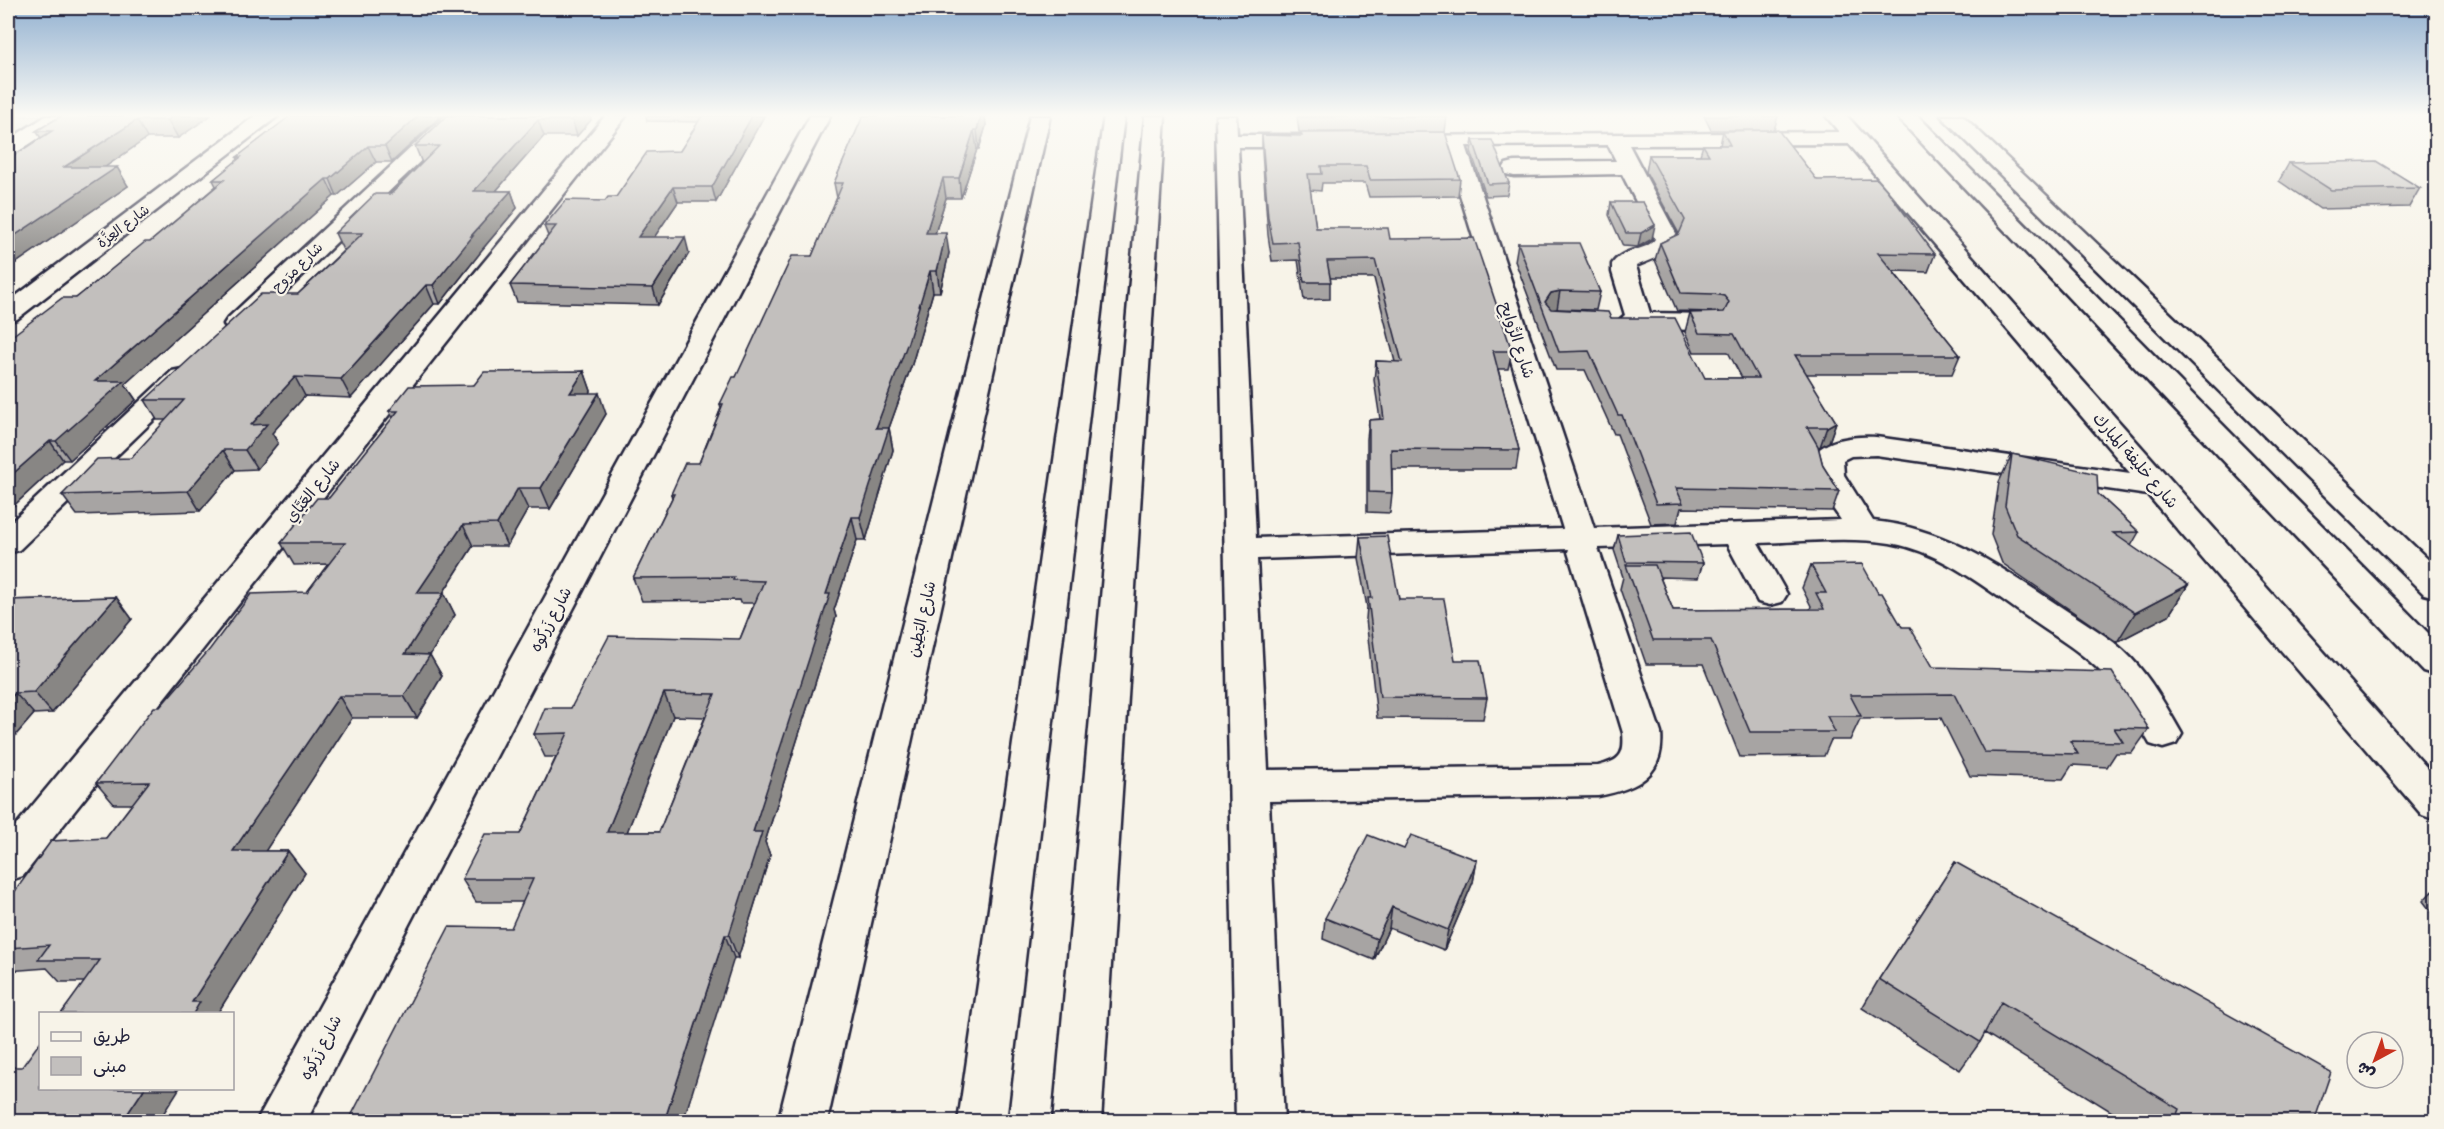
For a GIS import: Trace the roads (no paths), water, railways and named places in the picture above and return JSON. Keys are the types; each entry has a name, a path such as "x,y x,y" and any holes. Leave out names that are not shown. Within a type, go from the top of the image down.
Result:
{"street":[{"name":"شارع العِزَّة","path":"8,314 199,169"},
{"name":"شارع مرَوح","path":"223,338 401,169"},
{"name":"شارع العَيَّاي","path":"8,864 573,169"},
{"name":"شارع زَركُوه","path":"280,1122 792,169"},
{"name":"شارع البَطِين","path":"802,1122 1028,169"},
{"path":"982,1122 1107,169"},
{"path":"1077,1122 1151,169"},
{"path":"1227,169 1260,1122"},
{"name":"شارع الرُّوايِح","path":"1248,786 1598,781 1626,773 1636,765 1642,755 1644,744 1642,733 1463,169"},
{"path":"1514,169 1532,169"},
{"path":"1631,169 1667,239 1666,245 1661,249 1636,255 1624,264 1624,272 1641,321"},
{"name":"شارع خليفة المبارك","path":"1883,169 2436,804"},
{"path":"1957,169 2436,662"},
{"path":"2005,169 2436,586"},
{"path":"1605,320 1709,322"},
{"path":"8,543 198,362"},
{"path":"1863,530 1829,475 1826,466 1828,458 1836,451 1847,447 1876,446 2160,487"},
{"path":"1240,549 1583,546 1737,534 1863,530 1896,533 1930,542 1962,556 2106,656 2139,692 2163,734"},
{"path":"1737,534 1770,594"}]}
